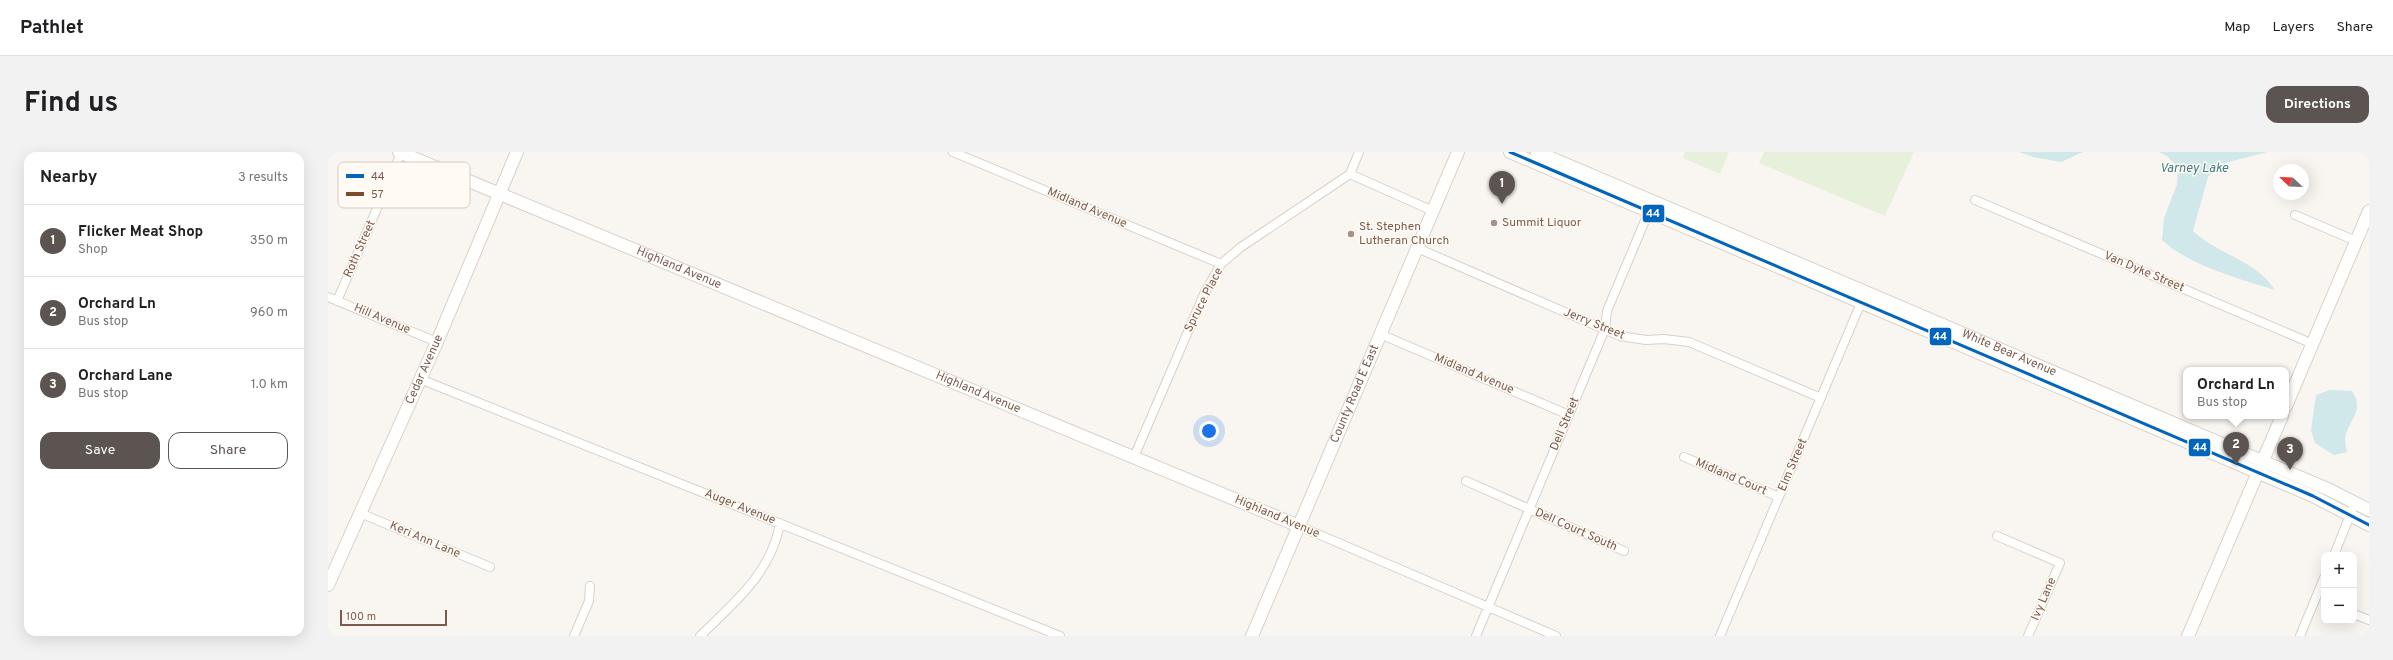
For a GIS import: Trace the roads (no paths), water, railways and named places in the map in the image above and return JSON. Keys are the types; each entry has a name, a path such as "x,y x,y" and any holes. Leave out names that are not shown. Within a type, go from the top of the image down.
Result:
{"main road":[{"name":"Cedar Avenue","path":"328,584 437,342 498,193 517,152"},
{"name":"County Road E East","path":"1252,636 1458,152"},
{"name":"White Bear Avenue","path":"1510,152 1649,211 2262,462 2369,510"},
{"name":"White Bear Avenue","path":"1537,152 2257,473 2369,525"},
{"name":"Highland Avenue","path":"400,153 422,162"},
{"name":"Highland Avenue","path":"470,182 1298,526"},
{"path":"2289,399 2369,211"},
{"path":"2188,636 2281,419"}],"street":[{"name":"Midland Avenue","path":"953,152 1221,264"},
{"path":"1359,152 1350,174 1433,211"},
{"name":"Spruce Place","path":"1134,457 1205,292 1221,264 1241,247 1350,174"},
{"name":"Van Dyke Street","path":"1975,200 2313,344"},
{"name":"Roth Street","path":"337,300 376,208"},
{"name":"Dell Street","path":"1476,636 1528,509 1605,329 1607,311 1649,211"},
{"path":"2295,215 2356,241"},
{"name":"Jerry Street","path":"1417,248 1605,329 1633,339 1676,340 1689,342 1821,398"},
{"name":"Hill Avenue","path":"328,297 437,342"},
{"name":"Elm Street","path":"1720,636 1863,298"},
{"name":"Midland Avenue","path":"1380,334 1569,414"},
{"name":"Auger Avenue","path":"420,379 780,523 1047,633 1060,636"},
{"name":"Midland Court","path":"1684,456 1779,497"},
{"name":"Dell Court South","path":"1466,481 1624,551"},
{"path":"2335,552 2356,503"},
{"name":"Keri Ann Lane","path":"360,513 490,567"},
{"path":"700,636 757,578 778,533 780,523"},
{"name":"Highland Avenue","path":"1298,526 1556,636"},
{"name":"Ivy Lane","path":"1997,536 2060,563 2028,636"},
{"path":"574,636 589,601 590,586"},
{"path":"2300,636 2321,586"},
{"path":"2316,598 2321,600"},
{"path":"2357,615 2369,620"}],"water":[{"path":"2019,152 2083,152 2061,162 2033,157"},
{"name":"Varney Lake","path":"2159,152 2267,152 2221,164 2208,177 2193,231 2213,246 2258,272 2275,290 2200,264 2173,249 2162,240 2164,218 2177,184 2178,167 2167,156"},
{"path":"2330,390 2352,391 2356,398 2357,405 2354,416 2346,432 2345,439 2347,452 2334,455 2315,443 2311,430 2316,395"}],"place":[{"name":"Flicker Meat Shop","path":"1502,204"},
{"name":"Summit Liquor","path":"1494,223"},
{"name":"St. Stephen Lutheran Church","path":"1351,234"},
{"name":"Orchard Ln","path":"2236,465"},
{"name":"Orchard Lane","path":"2290,470"}]}
